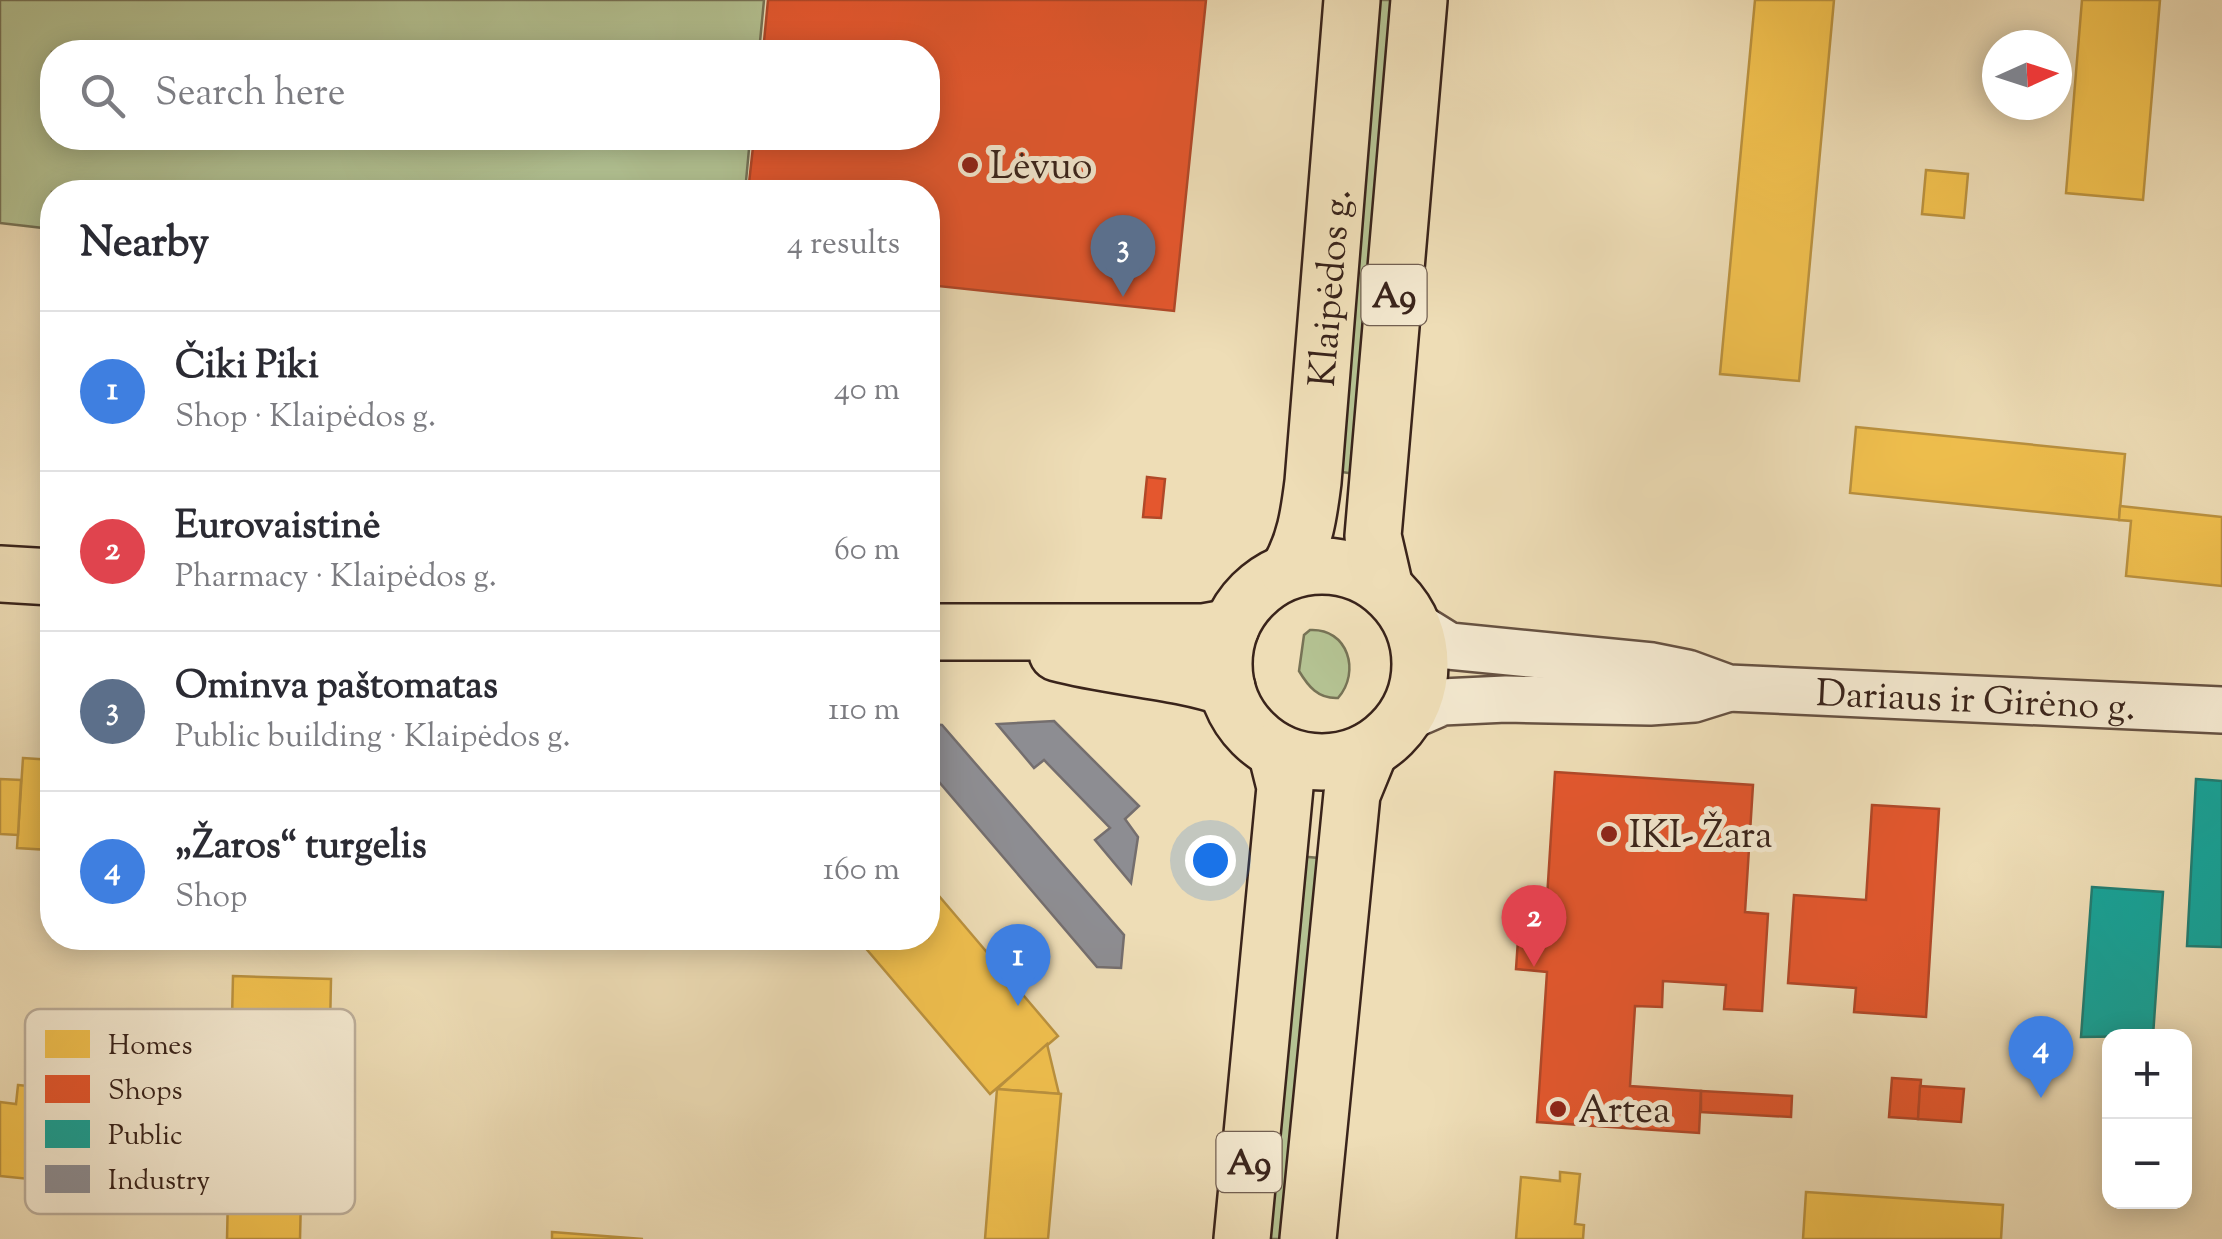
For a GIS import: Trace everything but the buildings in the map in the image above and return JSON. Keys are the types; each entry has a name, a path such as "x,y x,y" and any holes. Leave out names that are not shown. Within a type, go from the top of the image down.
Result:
{"main road":[{"name":"Klaipėdos g.","path":"1288,571 1299,553 1307,526 1313,482 1352,0"},
{"name":"Klaipėdos g.","path":"1308,1239 1352,794 1387,734 1413,701 1420,662 1374,536 1419,0"},
{"path":"1387,734 1332,762 1294,758 1276,751 1245,725 1226,688 1224,658 1230,628 1240,609 1254,594 1288,571 1308,566 1338,567 1368,576 1398,606"},
{"path":"0,574 40,576"},
{"path":"940,632 1202,632 1230,628"},
{"path":"992,634 1094,663 1200,679 1226,688"},
{"name":"A9","path":"1242,1239 1284,786 1276,751"}],"street":[{"name":"Dariaus ir Girėno g.","path":"1398,606 1449,646 1652,666 1687,673 1728,688 2222,710"},
{"name":"Dariaus ir Girėno g.","path":"1387,734 1442,702 1650,702 1694,699 1728,688"}],"green space":[{"path":"0,0 764,0 760,40 40,40 40,150 749,150 746,180 40,180 40,228 0,223"},
{"path":"1370,0 1399,0 1355,474 1329,470"},
{"path":"1310,630 1334,636 1347,654 1349,676 1338,698 1314,690 1299,671 1304,635"},
{"path":"1297,856 1319,858 1287,1239 1262,1239"}],"place":[{"name":"Lėvuo","path":"970,165"},
{"name":"Ominva paštomatas","path":"1123,297"},
{"name":"IKI- Žara","path":"1609,834"},
{"name":"Eurovaistinė","path":"1534,967"},
{"name":"Čiki Piki","path":"1018,1006"},
{"name":"„Žaros“ turgelis","path":"2041,1098"},
{"name":"Artea","path":"1558,1109"}]}
